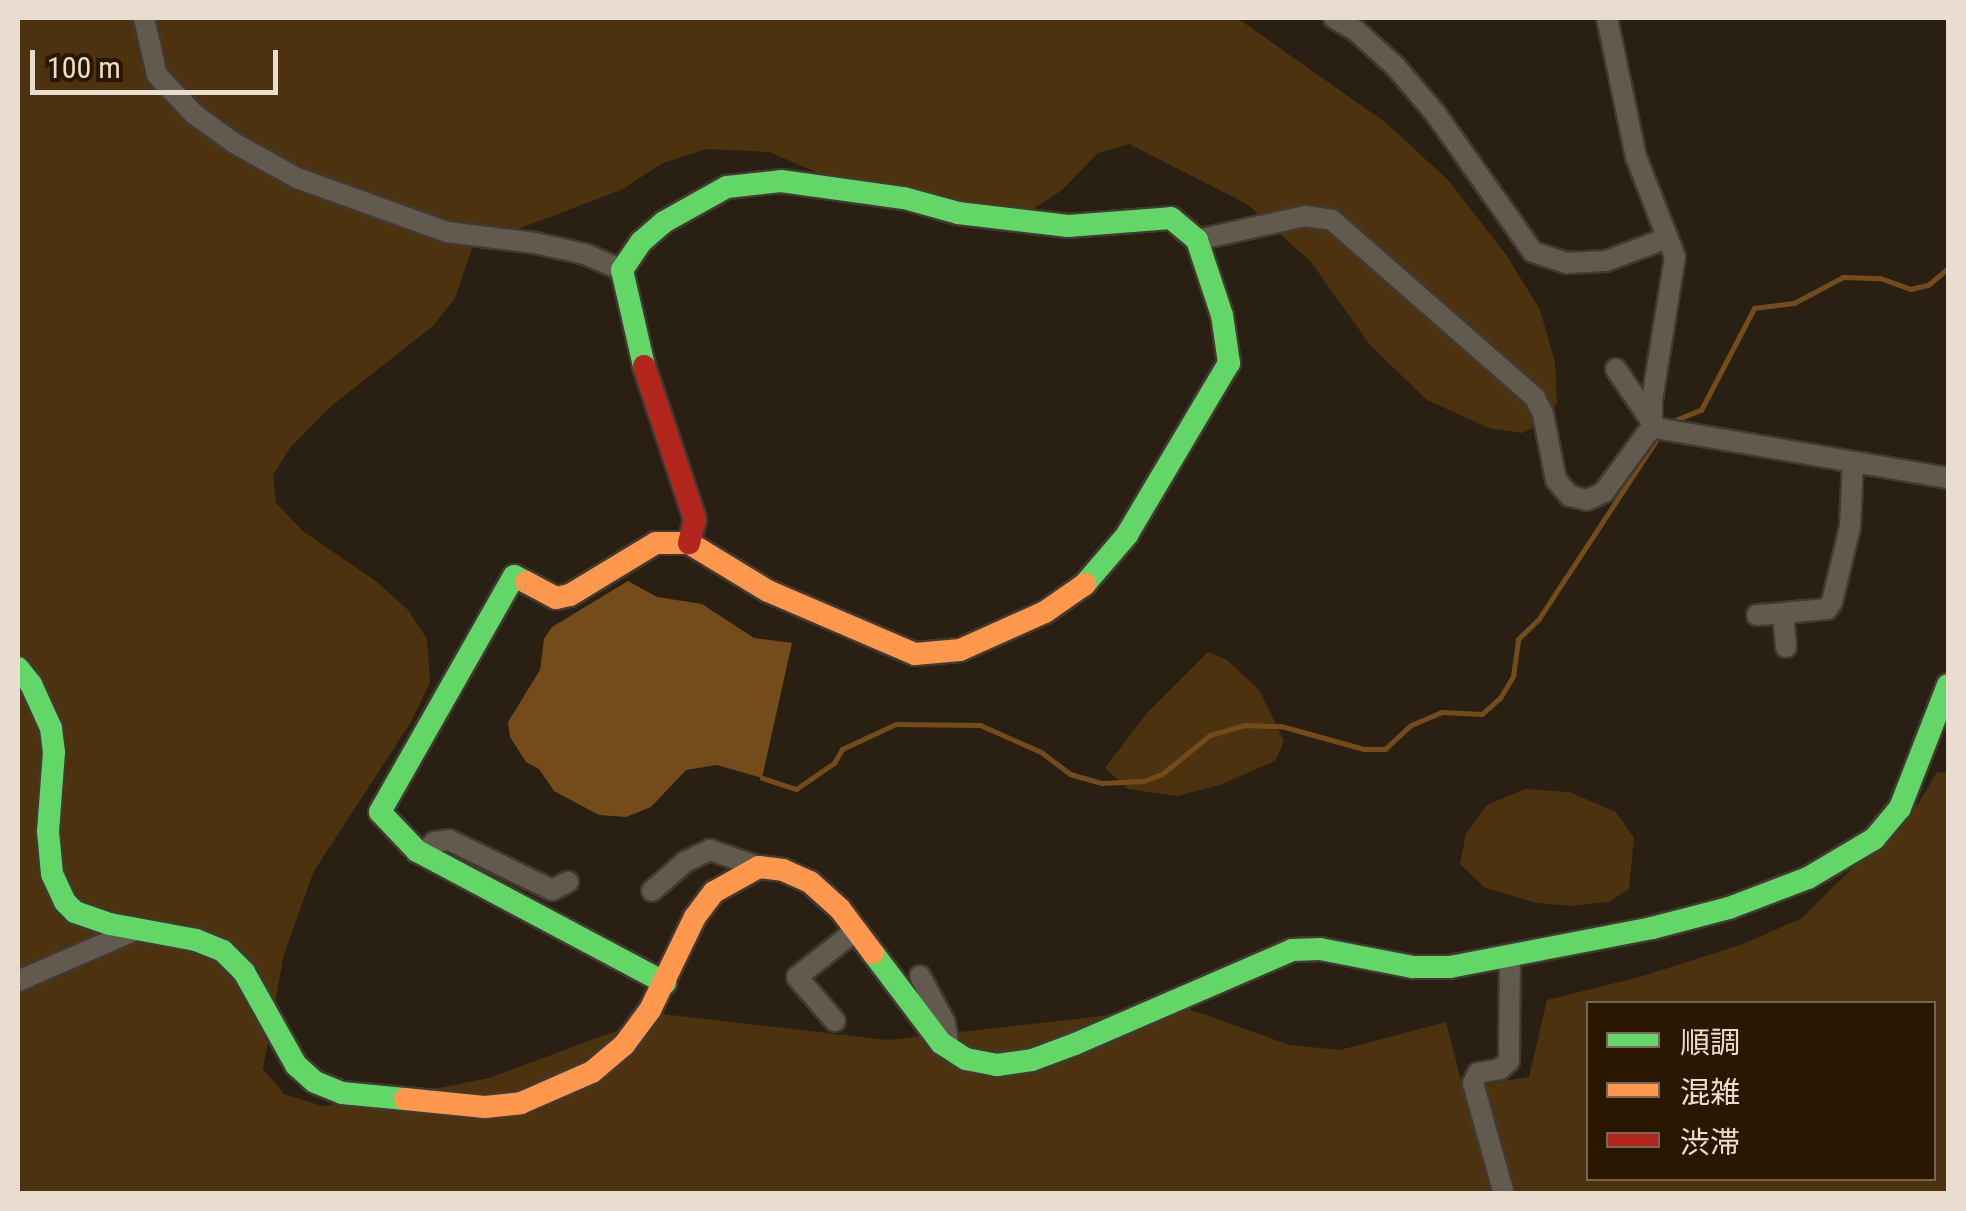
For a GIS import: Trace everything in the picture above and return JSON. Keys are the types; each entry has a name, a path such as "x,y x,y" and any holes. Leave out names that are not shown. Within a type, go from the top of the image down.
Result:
{"street":[{"path":"144,18 156,75 194,114 297,178 446,232 535,243 584,254 622,270"},
{"path":"1334,18 1355,30 1395,66 1435,112 1533,252 1567,263 1606,260 1668,238"},
{"path":"1607,18 1636,157 1675,257 1652,400 1661,429"},
{"path":"665,983 422,854 390,828 380,812 447,687 514,576 556,598 570,595 656,543 689,543 768,591 914,654 960,650 1045,612 1088,582 1127,535 1201,417 1229,363 1222,315 1197,240 1171,218 1068,226 958,214 904,198 781,181 727,187 664,222 641,242 622,270 642,358 695,518 689,543"},
{"path":"1197,240 1305,216 1332,220 1535,398 1544,414 1556,480 1570,496 1588,500 1604,492 1661,429"},
{"path":"1616,369 1661,429 1948,478"},
{"path":"1757,615 1827,609 1832,602 1850,527 1853,462"},
{"path":"1783,614 1786,647"},
{"path":"18,668 30,684 50,728 54,752 48,831 59,890 75,912 223,951 244,972 296,1065 315,1082 342,1093 438,1105 521,1103 592,1072 624,1045 665,983 696,917 714,892 759,867"},
{"path":"652,891 685,862 710,850 759,867 784,870 810,882 856,930 949,1048 966,1059 998,1065 1032,1060 1292,950 1320,949 1413,966 1450,967 1652,928 1729,908 1840,862 1874,839 1900,808 1948,684"},
{"path":"422,854 434,842 449,840 552,890 568,882"},
{"path":"18,981 138,929"},
{"path":"835,1020 797,978 856,930"},
{"path":"1504,1194 1473,1083 1478,1073 1500,1069 1509,1061 1510,955"},
{"path":"920,976 945,1023 949,1048"}],"shaded area":[{"path":"18,18 1237,18 1385,122 1448,180 1507,256 1540,310 1555,362 1557,403 1543,422 1522,433 1489,428 1427,400 1371,346 1311,262 1247,204 1129,144 1098,153 1062,190 1017,220 974,229 908,211 769,152 707,149 663,163 621,190 473,246 455,298 433,326 330,407 290,448 273,475 276,503 304,532 377,582 408,610 427,639 430,682 411,722 314,871 284,954 263,1069 284,1094 322,1106 489,1078 662,1014 888,1040 1183,1007 1290,1045 1340,1050 1446,1022 1463,1088 1529,1077 1547,1000 1643,976 1743,944 1802,918 1920,801 1937,772 1948,773 1948,1193 18,1193"},
{"path":"628,581 657,597 702,604 754,638 792,643 762,778 717,765 686,770 651,807 626,817 599,815 554,791 539,769 526,762 510,737 508,722 540,670 544,639 552,627"},
{"path":"1208,652 1227,660 1260,691 1284,741 1275,761 1220,785 1177,796 1128,789 1105,768 1147,713"},
{"path":"1525,789 1569,792 1616,812 1634,838 1629,889 1608,902 1571,906 1537,903 1485,888 1460,864 1466,833 1487,805"}],"waterway":[{"path":"1668,423 1701,410 1754,308 1794,303 1843,277 1880,278 1910,289 1928,285 1948,268"},
{"path":"762,778 796,789 834,763 842,749 896,724 980,725 1041,752 1070,774 1102,783 1143,781 1162,774 1210,735 1244,725 1281,726 1364,749 1385,749 1411,725 1441,712 1482,714 1500,698 1513,676 1518,639 1538,620 1659,436"}],"traffic: fast":[{"path":"644,366 622,270 641,242 664,222 727,187 781,181 904,198 958,213 1068,226 1171,218 1197,240 1222,315 1229,363 1127,535 1085,584"},
{"path":"526,582 514,576 380,812 417,851 665,983"},
{"path":"18,668 31,684 51,728 54,752 48,831 52,874 65,902 75,912 110,924 196,940 223,951 244,972 296,1065 315,1082 342,1093 405,1099"},
{"path":"873,953 941,1043 966,1059 997,1065 1032,1060 1075,1044 1292,950 1320,949 1413,967 1450,967 1652,928 1729,908 1808,878 1874,839 1900,808 1948,685"}],"traffic: slow":[{"path":"526,582 556,598 570,595 656,543 689,543 768,591 915,654 960,650 1045,612 1085,584"},
{"path":"405,1099 485,1107 521,1103 592,1072 624,1045 650,1010 695,917 714,892 759,867 783,870 810,882 840,909 873,953"}],"traffic: jam":[{"path":"644,366 695,519 689,543"}]}
